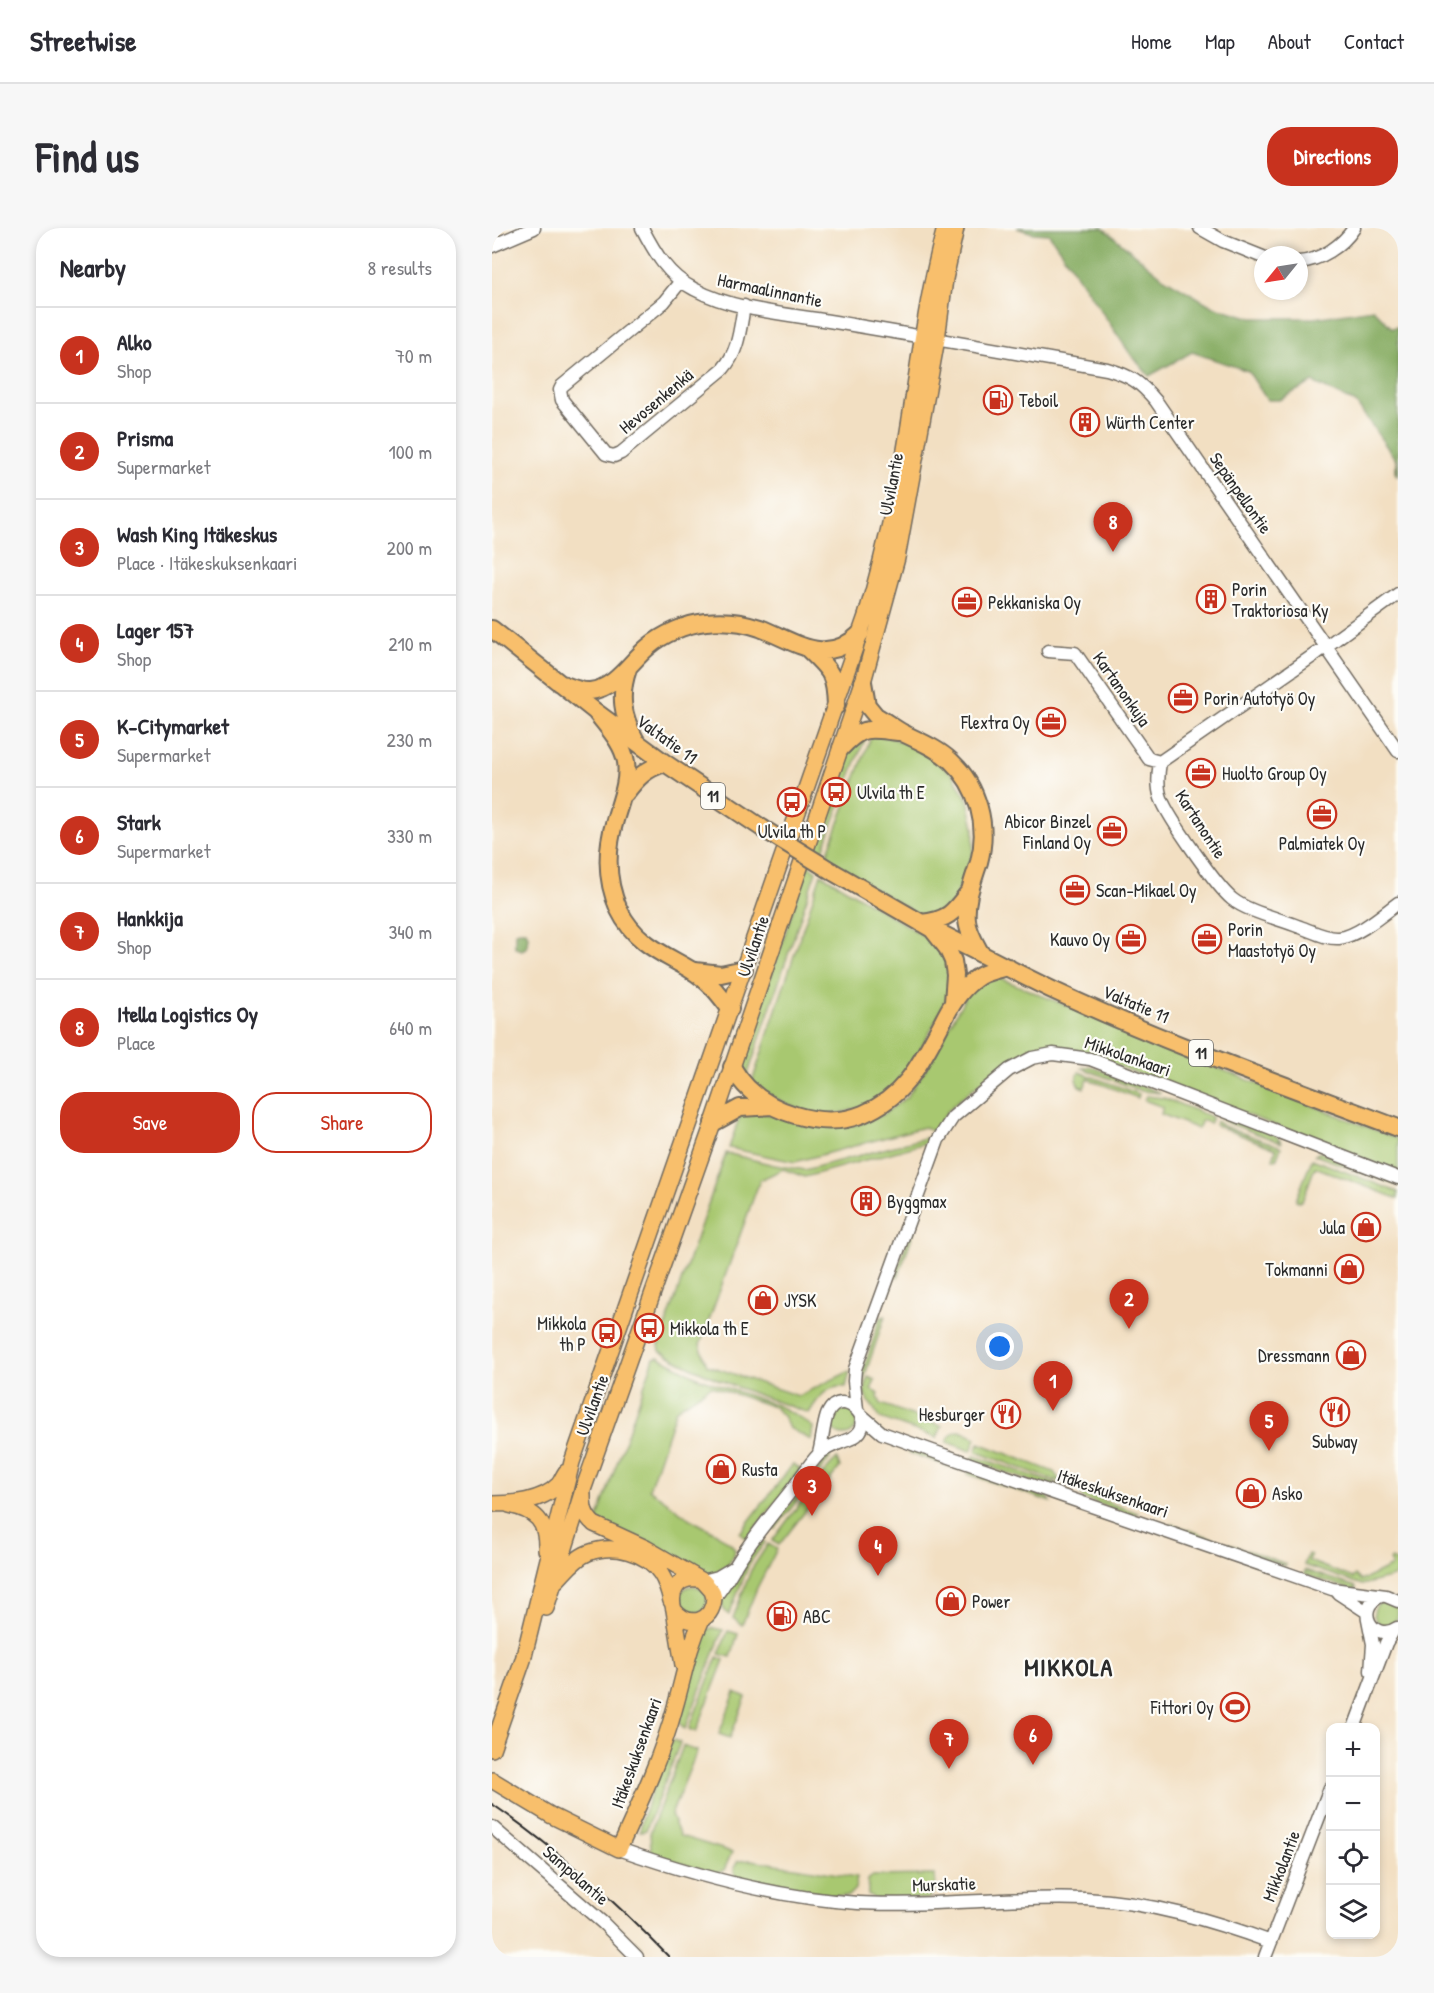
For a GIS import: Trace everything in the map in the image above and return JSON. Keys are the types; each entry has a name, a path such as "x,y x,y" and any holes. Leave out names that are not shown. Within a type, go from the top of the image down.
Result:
{"highway":[{"path":"559,683 583,691 609,684 659,639 675,630 703,622 747,624 808,649 833,651 850,643 861,633"},
{"name":"Valtatie 11","path":"492,629 596,712 665,763 832,872 927,926 1068,997 1215,1059 1398,1128"},
{"path":"808,649 827,667 832,676 836,706"},
{"path":"628,669 622,690 622,701 627,724 636,742"},
{"path":"863,682 867,705 876,716 950,759 964,774 973,791 979,809 983,835 980,859 970,891 967,921 981,954"},
{"path":"596,712 623,752 626,773 623,797 609,840 608,860 610,878 620,911 642,941 655,951 692,970 715,989 730,1009"},
{"path":"841,748 861,731 871,729 902,732"},
{"path":"623,797 644,771 665,763"},
{"path":"953,1002 955,975 953,961 947,948 927,926 947,917 970,891"},
{"path":"732,1067 746,1088 773,1106 805,1118 833,1121 859,1115 883,1103 911,1078 953,1002 975,978 1008,967"},
{"path":"692,970 721,974 744,969"},
{"path":"713,1123 740,1108 773,1106"}],"main road":[{"name":"Ulvilantie","path":"492,1749 524,1660 537,1637 572,1462 836,706 885,554 903,459 921,337 945,228"},
{"name":"Ulvilantie","path":"549,1578 583,1490 713,1123 863,682 897,558 937,339 945,279 956,228"},
{"path":"498,1504 539,1497 549,1492 559,1484 572,1462"},
{"path":"583,1490 583,1507 594,1524 646,1548 700,1580 708,1585 714,1598 712,1608 702,1619 686,1620 672,1605 674,1588 684,1580 700,1580"},
{"path":"498,1504 526,1510 538,1518 547,1537 549,1578"},
{"name":"Itäkeskuksenkaari","path":"549,1578 588,1553 611,1549 638,1556 656,1568 667,1586 683,1668"},
{"name":"Itäkeskuksenkaari","path":"619,1849 671,1719 691,1642 702,1619"},
{"path":"492,1780 552,1816 619,1849"}],"street":[{"path":"492,246 534,228"},
{"name":"Harmaalinnantie","path":"642,228 662,263 681,281 708,296 744,306 921,337"},
{"path":"1200,228 1223,242 1254,254"},
{"path":"1308,260 1335,249 1354,228"},
{"name":"Hevosenkenkä","path":"681,281 664,302 560,390 562,400 606,454 614,456 621,453 723,369 731,360 736,347 744,306"},
{"name":"Sepänpellontie","path":"921,337 1107,369 1127,375 1142,384 1398,751"},
{"path":"1160,762 1398,594"},
{"name":"Kartanonkuja","path":"1048,651 1075,653 1149,759 1160,762"},
{"name":"Kartanontie","path":"1160,762 1158,778 1161,798 1180,830 1233,900 1324,936 1338,938 1349,935 1398,903"},
{"name":"Mikkolankaari","path":"859,1412 854,1381 855,1369 938,1140 953,1116 1009,1070 1032,1058 1053,1054 1090,1059 1398,1178"},
{"name":"Mikkolankaari","path":"839,1404 854,1381"},
{"path":"839,1404 847,1404 859,1412 862,1422 860,1430 852,1438 834,1438 826,1426 826,1415 839,1404"},
{"name":"Itäkeskuksenkaari","path":"859,1412 882,1433 1332,1590 1383,1596 1398,1601"},
{"name":"Itäkeskuksenkaari","path":"714,1598 728,1583 735,1567 819,1454 826,1426"},
{"name":"Itäkeskuksenkaari","path":"819,1454 852,1438 882,1433"},
{"name":"Itäkeskuksenkaari","path":"700,1580 718,1577 735,1567"},
{"path":"1370,1687 1373,1644 1367,1616 1371,1602 1398,1587"},
{"name":"Itäkeskuksenkaari","path":"1332,1590 1367,1616 1370,1625 1381,1632 1395,1629"},
{"path":"1356,1723 1386,1643 1395,1629"},
{"name":"Mikkolantie","path":"1265,1957 1326,1798"},
{"name":"Sampolantie","path":"492,1827 603,1923 633,1956"},
{"name":"Murskatie","path":"619,1849 724,1881 794,1895 859,1903 941,1904 1022,1898 1087,1899 1128,1903 1200,1918 1271,1942"}],"green space":[{"path":"1017,228 1103,228 1164,278 1212,306 1252,318 1315,318 1373,309 1392,328 1398,327 1398,476 1396,460 1356,403 1313,382 1279,400 1267,400 1248,371 1192,352 1149,376 1129,352 1049,234 1033,233"},
{"path":"867,734 843,794 838,791 850,746"},
{"path":"872,734 892,738 929,753 953,775 968,800 974,828 973,853 953,903 932,916 917,914 825,860"},
{"path":"836,794 842,798 821,856 813,852"},
{"path":"808,865 816,871 746,1080 741,1065"},
{"path":"821,874 926,937 941,954 950,975 945,1001 938,1018 898,1082 883,1097 866,1106 827,1114 802,1110 751,1085"},
{"path":"526,931 528,936 527,947 522,950 515,948 515,932"},
{"path":"997,977 1398,1139 1398,1172 1083,1053 1056,1048 1029,1052 999,1070 954,1105 945,1114 935,1132 924,1127 795,1162 729,1148 741,1112 762,1112 808,1126 855,1125 882,1115 907,1097 928,1065 967,994 978,982"},
{"path":"1089,1066 1161,1093 1142,1091 1082,1068"},
{"path":"1079,1072 1139,1094 1138,1098 1088,1079 1084,1088 1079,1086 1076,1080"},
{"path":"1146,1096 1164,1098 1212,1117 1210,1123 1202,1120 1198,1129 1161,1114 1163,1107 1144,1100"},
{"path":"1216,1113 1276,1136 1282,1143 1226,1122"},
{"path":"1216,1121 1223,1126 1281,1147 1276,1160 1273,1159 1276,1149 1215,1125"},
{"path":"925,1138 931,1139 930,1142 805,1177 783,1169 760,1180 700,1345 707,1365 798,1396 850,1371 846,1387 828,1390 819,1398 809,1413 714,1378 660,1351 659,1345 726,1153 805,1170"},
{"path":"1320,1152 1398,1181 1398,1186 1315,1155"},
{"path":"1312,1159 1398,1192 1398,1199 1315,1167 1303,1199 1299,1202 1296,1200"},
{"path":"923,1195 926,1196 898,1277 895,1276"},
{"path":"885,1316 860,1390 859,1383 880,1318"},
{"path":"659,1357 699,1378 776,1405 813,1427 811,1440 789,1428 783,1416 774,1407 711,1386 676,1409 649,1489 690,1519 716,1533 735,1549 728,1565 707,1577 597,1520 654,1358"},
{"path":"868,1377 875,1380 871,1390 879,1394 881,1404 942,1426 937,1438 880,1418 864,1394"},
{"path":"844,1409 853,1413 857,1422 853,1431 844,1435 835,1431 831,1422 835,1413"},
{"path":"960,1431 976,1438 971,1451 947,1442 952,1434"},
{"path":"979,1443 1054,1472 1062,1483 976,1452"},
{"path":"913,1449 964,1468 963,1471 907,1452"},
{"path":"829,1454 830,1458 775,1529 770,1526 800,1493"},
{"path":"974,1456 1060,1485 1053,1489 972,1461"},
{"path":"837,1459 840,1467 779,1545 772,1541 819,1478"},
{"path":"793,1464 801,1470 747,1539 740,1533"},
{"path":"969,1470 1048,1497 1051,1502 968,1474"},
{"path":"1080,1492 1138,1513 1132,1516 1082,1498"},
{"path":"1172,1524 1286,1564 1285,1566 1171,1528"},
{"path":"762,1540 765,1542 749,1564 729,1615 722,1606 726,1590 742,1564"},
{"path":"768,1544 777,1549 757,1588 742,1625 733,1618 751,1570"},
{"path":"1308,1554 1311,1555 1309,1561 1353,1578 1355,1575 1361,1581 1392,1566 1390,1560 1392,1559 1398,1563 1398,1573 1393,1577 1362,1585 1304,1565"},
{"path":"1305,1570 1356,1587 1355,1591 1304,1574"},
{"path":"693,1586 703,1590 707,1600 703,1610 693,1614 683,1610 679,1600 683,1590"},
{"path":"1386,1601 1395,1604 1398,1613 1395,1622 1386,1625 1377,1622 1374,1613 1377,1604"},
{"path":"713,1628 723,1630 685,1729 679,1723 688,1689 689,1660 705,1630"},
{"path":"728,1631 738,1634 731,1657 719,1654"},
{"path":"717,1657 724,1660 696,1732 689,1729"},
{"path":"735,1692 746,1697 730,1738 719,1734"},
{"path":"673,1740 680,1743 646,1830 640,1831 642,1818 669,1744"},
{"path":"683,1746 697,1751 671,1815 680,1836 732,1852 724,1870 716,1874 649,1854 650,1833"},
{"path":"751,1860 857,1877 855,1889 848,1896 820,1894 776,1888 735,1877 734,1868 738,1861"},
{"path":"935,1875 936,1890 927,1899 875,1899 868,1894 868,1880 872,1876"}],"railway":[{"path":"492,1804 584,1876 669,1957"}],"place":[{"name":"Teboil","path":"998,400"},
{"name":"Würth Center","path":"1085,422"},
{"name":"Itella Logistics Oy","path":"1113,552"},
{"name":"Porin Traktoriosa Ky","path":"1211,599"},
{"name":"Pekkaniska Oy","path":"967,602"},
{"name":"Porin Autotyö Oy","path":"1183,698"},
{"name":"Flextra Oy","path":"1051,722"},
{"name":"Huolto Group Oy","path":"1201,773"},
{"name":"Ulvila th E","path":"836,792"},
{"name":"Ulvila th P","path":"792,802"},
{"name":"Palmiatek Oy","path":"1322,814"},
{"name":"Abicor Binzel Finland Oy","path":"1112,831"},
{"name":"Scan-Mikael Oy","path":"1075,890"},
{"name":"Kauvo Oy","path":"1131,939"},
{"name":"Porin Maastotyö Oy","path":"1207,939"},
{"name":"Byggmax","path":"866,1201"},
{"name":"Jula","path":"1366,1227"},
{"name":"Tokmanni","path":"1349,1269"},
{"name":"JYSK","path":"763,1300"},
{"name":"Mikkola th E","path":"649,1328"},
{"name":"Prisma","path":"1129,1329"},
{"name":"Mikkola th P","path":"607,1333"},
{"name":"Dressmann","path":"1351,1355"},
{"name":"Alko","path":"1053,1411"},
{"name":"Subway","path":"1335,1412"},
{"name":"Hesburger","path":"1006,1414"},
{"name":"K-Citymarket","path":"1269,1451"},
{"name":"Rusta","path":"721,1469"},
{"name":"Asko","path":"1251,1493"},
{"name":"Wash King Itäkeskus","path":"812,1516"},
{"name":"Lager 157","path":"878,1576"},
{"name":"Power","path":"951,1601"},
{"name":"ABC","path":"782,1616"},
{"name":"Fittori Oy","path":"1235,1707"},
{"name":"Stark","path":"1033,1765"},
{"name":"Hankkija","path":"949,1769"}],"district":[{"name":"MIKKOLA","path":"1069,1667"}]}
